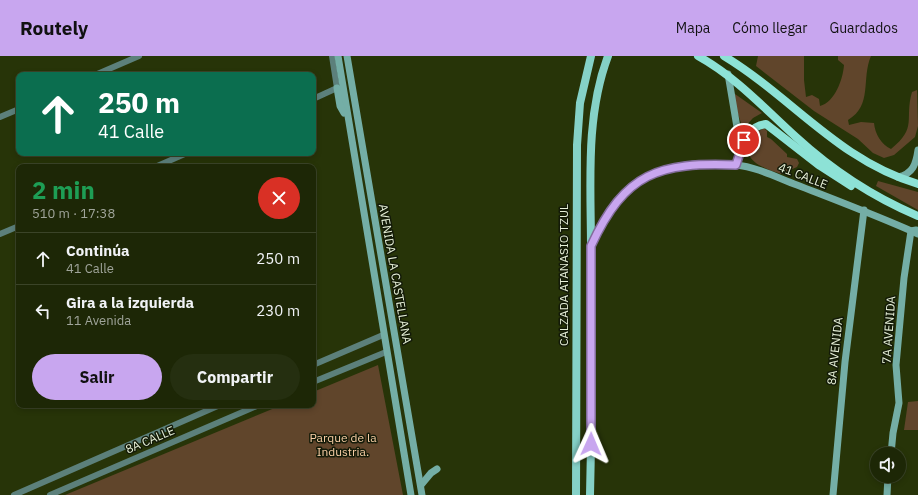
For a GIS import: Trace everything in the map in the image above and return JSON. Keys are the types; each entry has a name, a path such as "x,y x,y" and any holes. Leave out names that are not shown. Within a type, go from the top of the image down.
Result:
{"highway":[{"path":"698,56 728,74 809,148 862,187 918,216"},
{"path":"724,56 749,72 860,160 896,178 918,184"},
{"path":"741,151 746,135 756,127 766,124 829,172 853,187 862,187"}],"main road":[{"name":"AVENIDA LA CASTELLANA","path":"338,56 363,214 411,495"},
{"name":"AVENIDA LA CASTELLANA","path":"347,56 422,495"},
{"name":"CALZADA ATANASIO TZUL","path":"576,495 578,139 580,103 591,56"},
{"path":"590,495 592,142 595,107 608,56"},
{"path":"728,74 741,151 736,165"},
{"path":"337,88 340,106 348,120"},
{"path":"896,178 908,174 917,168 918,150"},
{"name":"41 CALLE","path":"591,246 601,224 614,204 625,192 644,178 660,171 683,165 702,164 736,165 771,175 864,210 916,232"},
{"path":"363,214 371,198"},
{"name":"8A AVENIDA","path":"833,495 845,362 864,210"},
{"name":"7A AVENIDA","path":"892,447 893,433 900,403 896,365 904,278 916,232"},
{"path":"384,335 392,343 400,365"},
{"path":"386,352 390,353 400,365"},
{"path":"421,485 431,473 437,469"},
{"path":"407,472 412,476 418,471"},
{"path":"887,495 888,483"}],"street":[{"path":"102,72 139,56"},
{"path":"316,98 337,88 332,56"},
{"path":"0,117 16,110"},
{"path":"162,164 180,156"},
{"path":"0,234 16,227"},
{"path":"316,364 384,335"},
{"path":"316,381 386,352"},
{"name":"8A CALLE","path":"14,495 213,408"},
{"name":"8A CALLE","path":"50,495 252,408"}],"green space":[{"path":"758,56 804,56 806,97 812,95 819,99 820,106 830,100 840,83 844,65 838,60 838,56 871,56 868,65 864,99 856,114 848,120 849,125 861,122 874,123 879,138 891,149 905,135 909,123 912,92 917,90 918,126 915,137 894,155 884,158 873,153 858,139 814,111 756,66"},
{"path":"735,94 762,113 753,118 743,129 735,105"},
{"path":"764,128 767,131 767,137 787,154 787,157 797,159 799,163 797,167 781,174 763,167 751,158 748,151 752,139"},
{"path":"878,181 918,192 918,210 876,186"},
{"name":"Parque de la Industria.","path":"378,365 403,495 65,495 275,408 316,408 316,391"},
{"path":"918,401 918,430 904,430 908,402"}],"route":[{"path":"591,444 591,246 601,224 614,204 625,192 644,178 660,171 683,165 736,165 744,140"}]}
